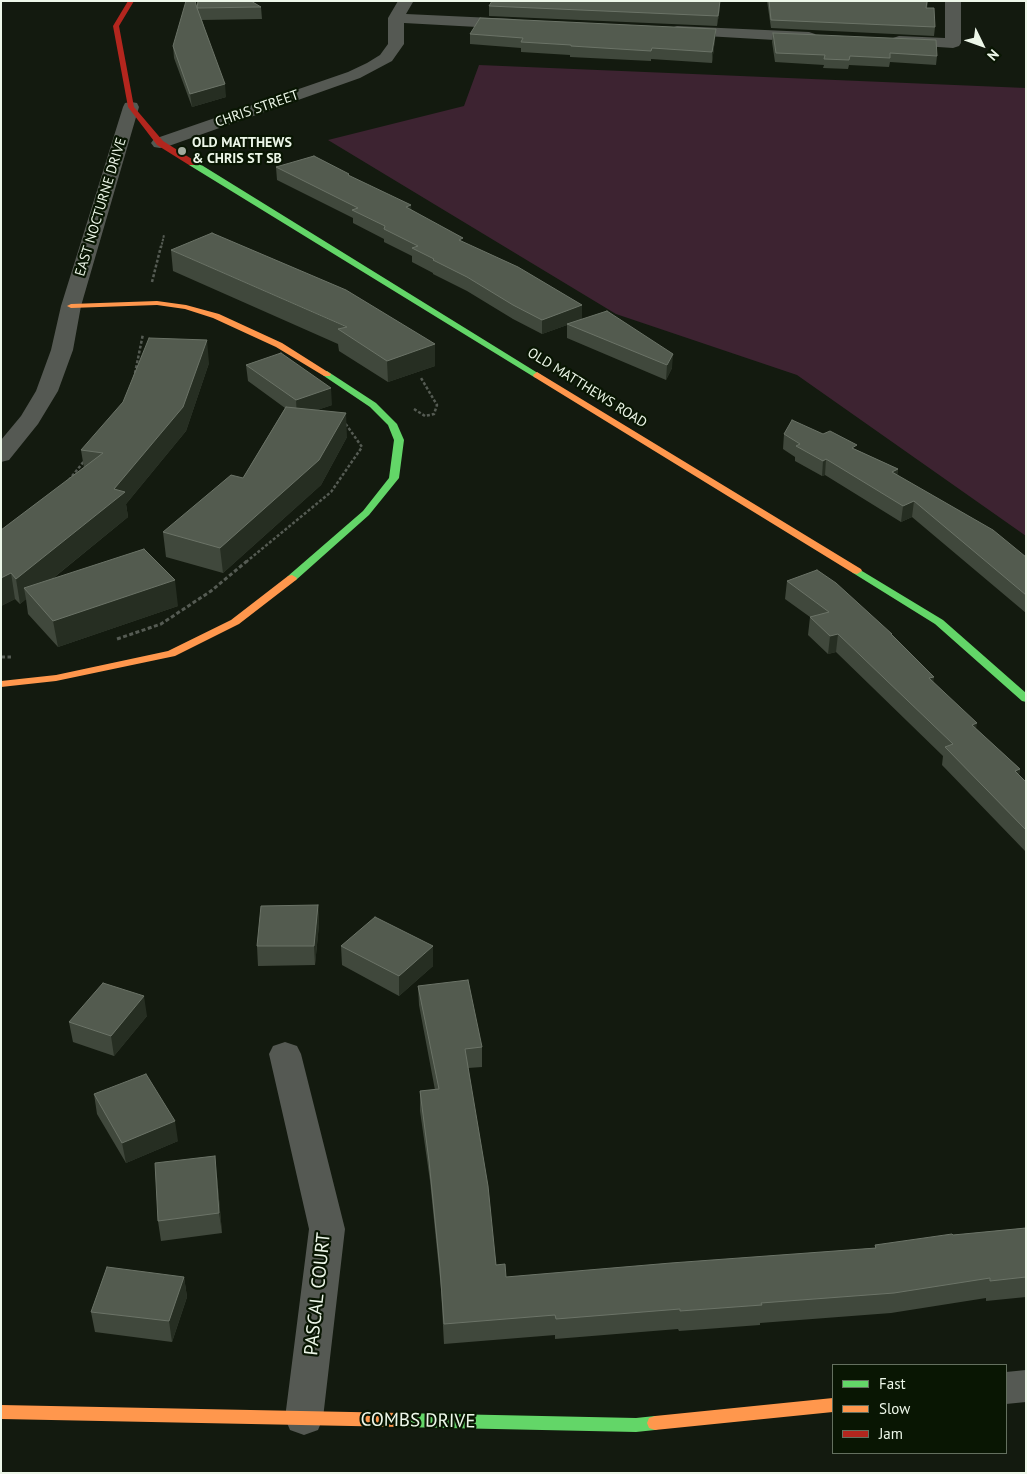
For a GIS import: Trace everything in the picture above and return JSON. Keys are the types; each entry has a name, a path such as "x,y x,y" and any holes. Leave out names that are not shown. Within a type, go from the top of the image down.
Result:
{"street":[{"path":"131,1 116,26 131,107"},
{"path":"406,1 396,18 531,25"},
{"path":"884,40 953,43 953,1"},
{"name":"CHRIS STREET","path":"160,143 354,75 373,66 386,58 396,44 396,18"},
{"path":"659,31 826,38"},
{"name":"OLD MATTHEWS ROAD","path":"131,107 160,143 939,622 1026,699"},
{"name":"EAST NOCTURNE DRIVE","path":"1,455 30,419 47,391 62,350 71,306 131,107"},
{"path":"1,684 56,678 171,654 235,622 299,572 366,513 394,478 399,440 392,424 373,405 319,368 279,345 216,316 186,307 158,303 71,306"},
{"name":"PASCAL COURT","path":"285,1054 327,1229 304,1418"},
{"path":"1007,1388 1026,1386"},
{"name":"COMBS DRIVE","path":"1,1412 636,1425 832,1405"}],"path":[{"path":"132,384 143,334"},
{"path":"110,642 161,624 211,591 332,492 362,447 341,418"},
{"path":"64,486 86,457"},
{"path":"1,657 17,657"}],"shaded area":[{"path":"479,65 1026,88 1026,536 797,375 616,314 328,140 464,106"}],"building":[{"path":"186,1 195,1 225,84 190,94 173,46"},
{"path":"198,1 251,1 261,7 197,8"},
{"path":"492,1 720,1 718,16 489,6"},
{"path":"769,1 927,1 926,8 934,8 935,27 771,20"},
{"path":"480,18 716,29 712,52 652,48 651,51 521,42 523,38 470,34"},
{"path":"773,33 936,40 937,56 890,53 890,58 850,56 849,60 824,59 825,55 776,53"},
{"path":"314,156 348,175 411,205 406,207 463,238 459,240 518,267 582,305 542,320 412,248 418,246 384,229 385,226 352,210 358,208 276,167"},
{"path":"212,233 346,290 435,344 387,361 338,329 347,327 171,250"},
{"path":"607,311 673,354 667,365 567,324"},
{"path":"149,338 207,340 183,407 114,489 125,492 16,579 11,573 1,578 1,530 103,453 81,450 123,402"},
{"path":"281,353 331,388 296,400 246,365"},
{"path":"286,407 346,413 319,460 220,548 163,532 231,475 243,478"},
{"path":"792,420 823,434 830,431 857,445 852,448 898,469 892,472 993,530 1026,557 1026,595 914,501 903,506 826,459 823,461 796,446 800,444 784,434"},
{"path":"144,549 175,580 53,621 24,588"},
{"path":"817,570 836,583 892,634 934,677 929,678 977,723 972,725 1020,769 1015,771 1026,782 1026,830 945,747 953,744 838,634 830,636 810,617 829,612 787,581"},
{"path":"318,905 314,946 257,946 261,906"},
{"path":"375,917 433,946 399,976 341,946"},
{"path":"468,980 482,1047 465,1049 488,1186 496,1265 505,1264 506,1277 876,1248 875,1245 952,1234 1026,1228 1026,1277 990,1281 990,1278 894,1293 761,1303 762,1305 680,1311 680,1309 556,1319 555,1315 444,1324 429,1161 420,1091 439,1089 418,986"},
{"path":"103,983 144,996 111,1036 69,1022"},
{"path":"146,1074 175,1121 122,1143 94,1094"},
{"path":"215,1156 219,1213 158,1221 155,1163"},
{"path":"107,1267 184,1277 169,1321 91,1312"}],"traffic: fast":[{"path":"192,163 537,375"},
{"path":"292,578 366,513 394,478 399,440 392,424 373,405 327,374"},
{"path":"857,571 939,622 1026,699"},
{"path":"401,1420 636,1425 655,1423"}],"traffic: slow":[{"path":"71,306 157,303 186,307 216,316 279,345 327,374"},
{"path":"537,375 857,571"},
{"path":"1,684 56,678 171,654 235,622 292,578"},
{"path":"655,1423 832,1405"},
{"path":"1,1412 401,1420"}],"traffic: jam":[{"path":"131,1 116,26 131,107 160,143 192,163"}],"place":[{"name":"OLD MATTHEWS & CHRIS ST SB","path":"182,151"}]}
